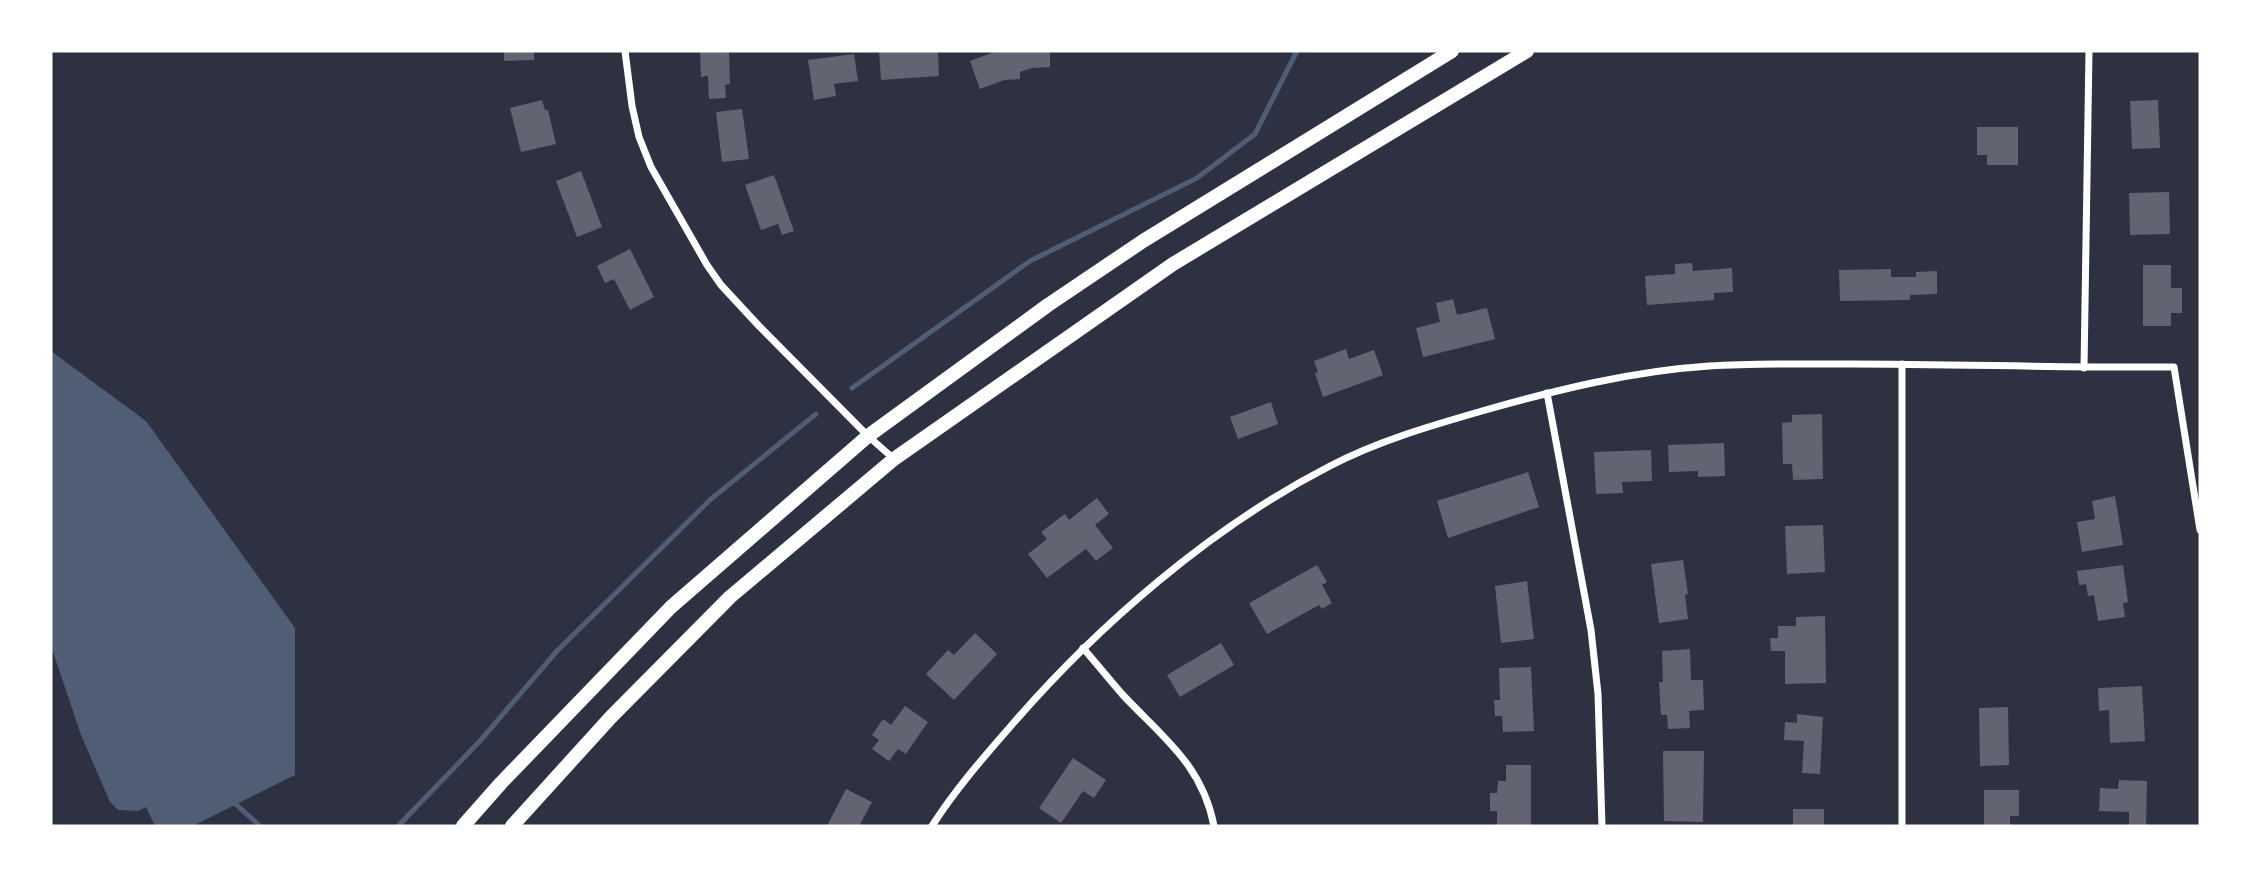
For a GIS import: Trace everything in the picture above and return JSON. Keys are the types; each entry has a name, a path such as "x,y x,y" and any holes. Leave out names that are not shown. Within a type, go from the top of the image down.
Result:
{"main road":[{"path":"463,826 671,607 868,436 1048,305 1143,241 1452,51"},
{"path":"517,823 611,717 730,597 894,459 1173,264 1527,51"}],"street":[{"path":"625,51 639,137 651,167 707,265 721,285 759,326 894,459"},
{"path":"2084,368 2089,51"},
{"path":"1902,364 1902,826"},
{"path":"932,826 975,767 1038,694 1083,648 1166,575 1231,527 1298,483 1385,441 1547,393 1652,372 1708,366 1902,364 2174,367 2200,530"},
{"path":"1547,393 1591,630 1598,694 1602,826"},
{"path":"1083,648 1189,765 1201,785 1214,826"}],"water":[{"path":"51,351 146,421 295,628 295,775 193,826 155,826 146,807 138,811 118,810 110,802 81,735 51,646"}],"building":[{"path":"504,51 534,51 534,60 504,61"},
{"path":"700,51 729,51 730,84 725,85 726,98 709,99 708,76 701,77"},
{"path":"879,51 938,51 939,76 881,80"},
{"path":"997,51 1050,51 1050,67 1032,68 1020,72 1020,79 1004,80 980,89 970,61"},
{"path":"854,54 858,81 834,84 836,96 814,100 808,60"},
{"path":"542,100 545,110 548,110 556,144 521,152 510,108"},
{"path":"2158,100 2160,148 2132,149 2130,101"},
{"path":"742,109 749,159 722,162 716,112"},
{"path":"1977,127 2018,127 2018,165 1987,165 1987,155 1977,155"},
{"path":"581,171 602,227 577,237 556,181"},
{"path":"774,175 794,231 782,235 778,224 761,230 745,185"},
{"path":"2169,192 2170,234 2130,235 2129,193"},
{"path":"630,249 654,297 630,310 614,279 605,283 597,266"},
{"path":"1692,263 1693,271 1732,268 1733,292 1714,293 1714,300 1647,305 1645,276 1675,274 1675,264"},
{"path":"2143,265 2171,265 2171,288 2182,288 2182,313 2171,313 2171,326 2143,326"},
{"path":"1891,269 1891,277 1916,277 1916,272 1937,271 1937,294 1910,295 1910,300 1840,301 1839,270"},
{"path":"1453,299 1457,315 1487,308 1495,339 1423,357 1416,328 1440,322 1436,303"},
{"path":"1346,349 1349,359 1374,350 1383,375 1323,397 1314,361"},
{"path":"1271,402 1278,424 1238,439 1230,417"},
{"path":"1822,414 1823,479 1793,480 1792,464 1783,464 1782,423 1792,422 1792,415"},
{"path":"1724,443 1725,476 1698,477 1698,471 1669,472 1668,445"},
{"path":"1651,450 1652,481 1622,482 1623,493 1596,494 1594,452"},
{"path":"1528,472 1539,507 1448,538 1437,501"},
{"path":"2115,496 2123,545 2082,552 2077,522 2095,519 2092,501"},
{"path":"1097,498 1109,514 1095,525 1113,548 1096,561 1086,549 1047,578 1028,554 1047,539 1041,532 1065,514 1069,520"},
{"path":"1823,525 1825,572 1787,574 1785,526"},
{"path":"1683,560 1688,594 1685,595 1688,619 1659,623 1651,564"},
{"path":"1317,565 1327,582 1322,585 1332,603 1322,609 1319,605 1267,634 1249,603"},
{"path":"2123,565 2128,602 2123,603 2125,617 2098,621 2094,595 2088,596 2086,584 2079,585 2077,571"},
{"path":"1527,581 1534,639 1501,643 1495,586"},
{"path":"1825,616 1826,683 1785,684 1785,651 1771,651 1770,638 1778,638 1778,626 1796,626 1796,617"},
{"path":"975,633 997,654 954,700 926,674 948,650 954,655"},
{"path":"1221,643 1234,665 1180,697 1167,675"},
{"path":"1690,649 1691,680 1703,680 1704,710 1689,711 1690,728 1668,729 1667,715 1661,715 1659,682 1663,682 1662,651"},
{"path":"1531,667 1534,731 1503,732 1502,716 1495,716 1494,700 1500,700 1499,668"},
{"path":"2142,686 2145,741 2110,743 2109,710 2099,711 2098,688"},
{"path":"905,706 928,722 906,754 898,749 889,761 872,749 879,740 872,735 883,719 891,725"},
{"path":"2008,707 2009,765 1980,766 1979,708"},
{"path":"1797,714 1823,717 1820,774 1802,773 1804,741 1784,740 1785,722 1797,723"},
{"path":"1663,751 1704,751 1703,822 1664,821"},
{"path":"1073,758 1106,780 1094,798 1083,791 1061,823 1039,808"},
{"path":"1506,765 1531,765 1531,826 1497,826 1497,811 1490,811 1490,793 1497,793 1498,781 1506,781"},
{"path":"2119,780 2147,781 2146,826 2129,826 2129,812 2099,811 2100,788 2118,789"},
{"path":"846,789 872,802 859,826 827,826"},
{"path":"1984,790 2019,790 2019,816 2010,816 2010,826 1984,826"},
{"path":"1793,809 1824,809 1824,826 1793,826"}],"waterway":[{"path":"852,388 1030,261 1197,178 1255,134 1297,51"},
{"path":"398,826 480,741 557,651 711,499 816,414"},
{"path":"231,800 260,826"}]}
